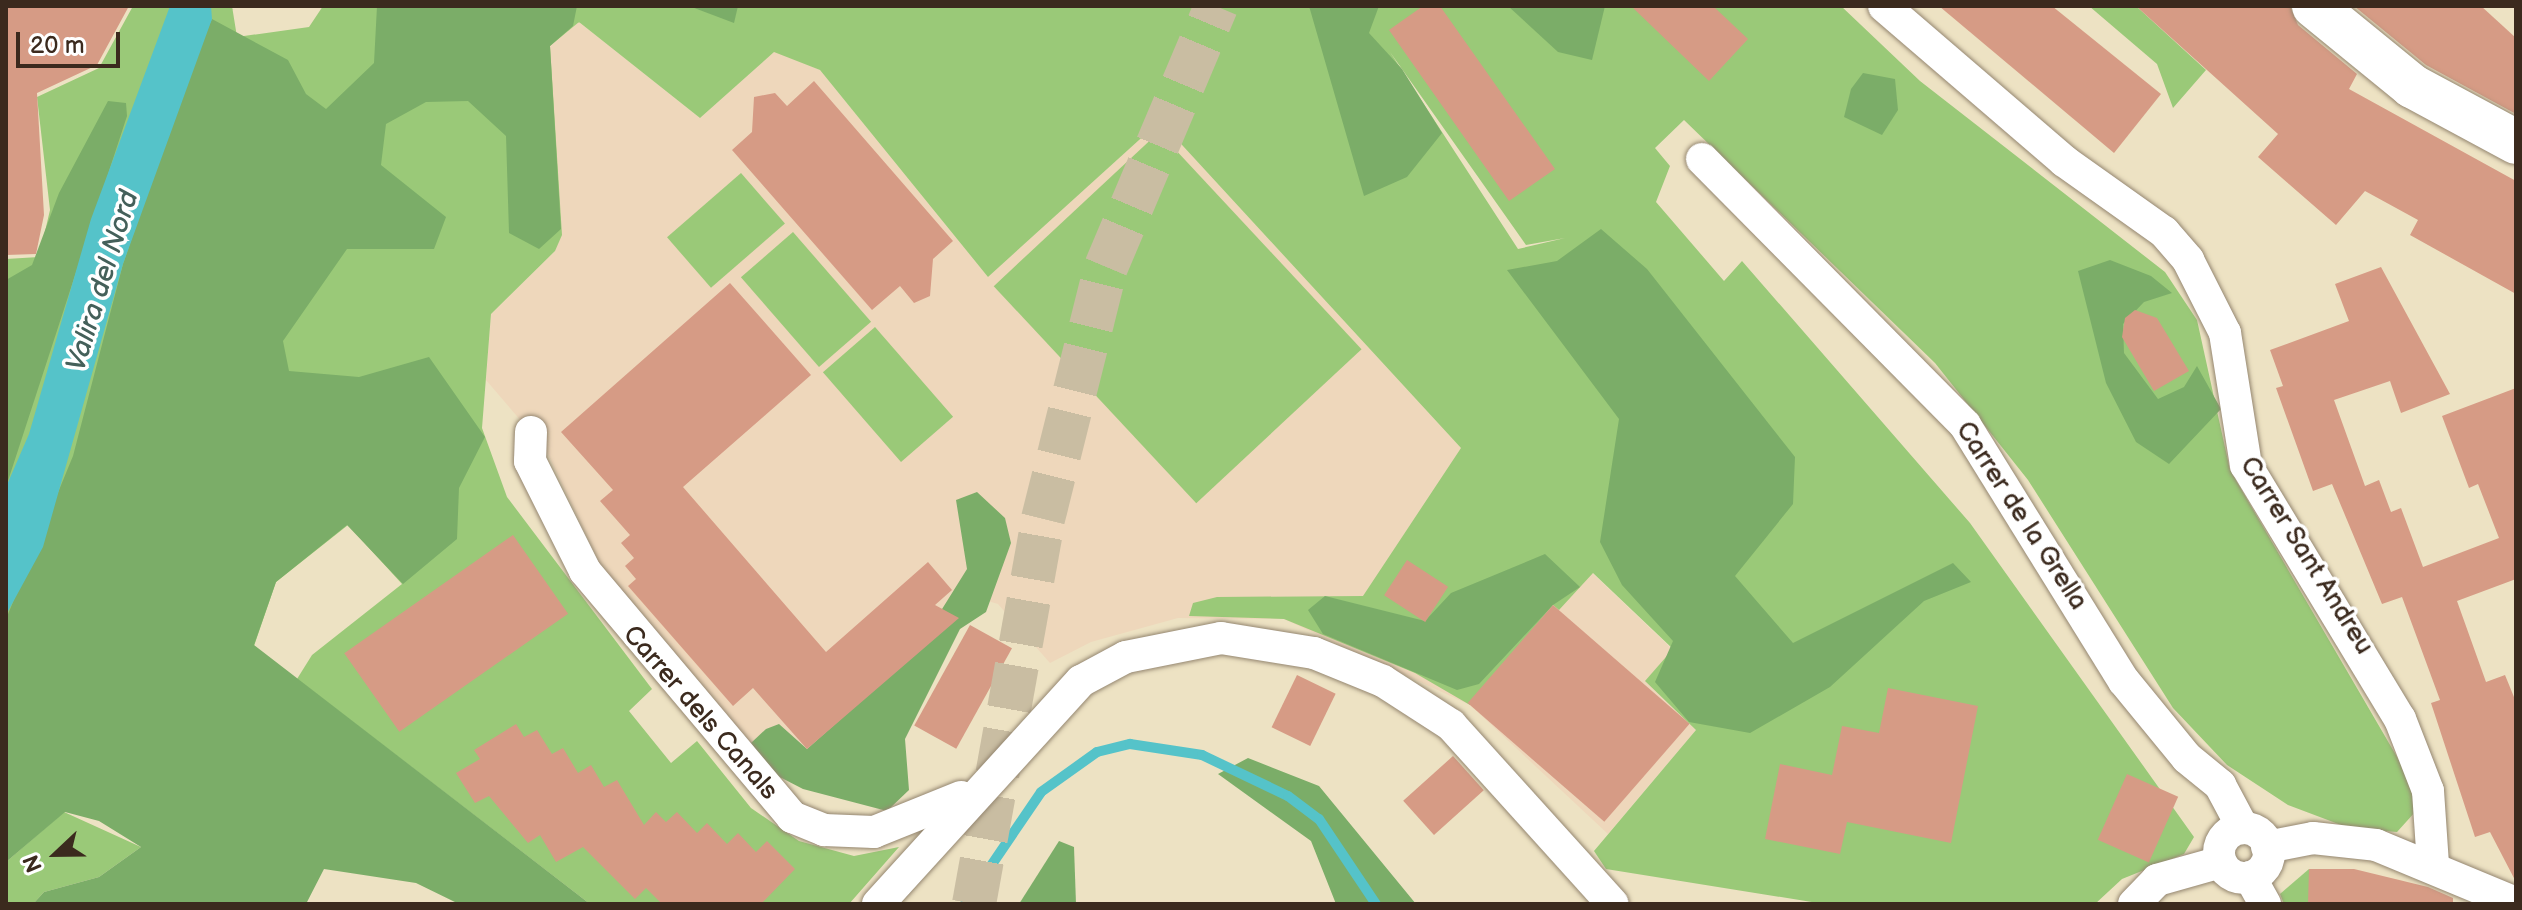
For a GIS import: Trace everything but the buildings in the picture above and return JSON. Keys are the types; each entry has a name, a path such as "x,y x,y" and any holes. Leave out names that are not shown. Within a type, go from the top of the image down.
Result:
{"main road":[{"path":"2314,6 2412,86 2516,142"}],"street":[{"name":"Carrer Sant Andreu","path":"1884,6 2064,161 2164,232 2188,260 2225,333 2246,465 2400,719 2428,791 2433,864"},
{"name":"Carrer de la Grella","path":"1702,159 1965,425 2124,681 2220,785 2255,838"},
{"name":"Carrer dels Canals","path":"531,432 530,461 585,571 792,817 824,830 874,832 976,789"},
{"name":"Carrer dels Canals","path":"878,904 976,789 1057,701 1108,666 1190,641 1251,639 1383,681 1451,725 1613,904"},
{"path":"2221,862 2236,877 2258,891 2267,862 2255,838"},
{"path":"2221,862 2223,840 2313,838 2376,845 2433,864 2516,903"},
{"path":"2134,904 2157,880 2221,862"}],"shaded area":[{"path":"579,22 700,118 775,51 820,70 988,277 1160,121 1461,448 1673,650 1646,681 1696,730 1608,834 1470,705 1284,619 1178,618 1091,642 1050,663 998,604 978,598 778,777 614,594 546,450 486,380 491,314 555,251 550,46"}],"green space":[{"path":"133,6 232,6 237,37 309,27 323,6 1841,6 1920,81 2165,272 2197,320 2230,470 2407,774 2416,811 2397,832 2349,828 2288,805 2227,765 2173,708 2028,480 1935,363 1684,120 1655,148 1670,166 1656,202 1724,281 1742,261 1970,523 2194,837 2184,854 2122,879 2095,904 1824,904 1606,869 1594,851 1696,730 1645,681 1673,649 1593,573 1559,610 1553,605 1470,705 1415,673 1284,619 1189,616 1193,603 1217,597 1363,596 1461,448 1160,121 988,277 820,70 774,52 700,118 579,22 550,46 562,235 555,251 491,314 482,428 507,497 652,689 629,711 671,763 697,741 751,808 799,841 854,856 899,847 849,904 590,904 297,679 312,655 402,584 348,525 276,582 254,646 6,648 6,259 39,257 50,210 37,97 99,68","holes":["1390,52 1526,245 1565,238 1518,249"]},
{"path":"377,6 577,6 573,26 550,46 561,229 539,249 509,233 506,136 468,101 426,102 386,124 381,165 446,217 434,249 347,249 283,341 289,371 359,377 429,357 485,437 459,488 457,539 403,584 347,525 276,582 254,645 590,904 459,904 416,883 324,869 306,904 33,904 44,892 99,877 141,847 99,821 65,812 6,862 6,619 73,456 123,264 191,66 212,19 288,60 306,94 326,109 374,63"},
{"path":"689,6 738,6 734,23"},
{"path":"1309,6 1379,6 1369,33 1402,69 1442,133 1407,177 1364,196"},
{"path":"1508,6 1605,6 1592,60 1558,52"},
{"path":"2089,6 2136,6 2206,70 2173,108 2157,64"},
{"path":"1863,73 1895,79 1898,110 1882,135 1844,117 1851,89"},
{"path":"108,101 126,103 127,116 6,487 6,280 32,265 59,193"},
{"path":"1159,132 1362,349 1196,503 994,286"},
{"path":"741,173 785,224 711,288 667,237"},
{"path":"1601,229 1647,269 1795,457 1793,504 1735,576 1793,643 1953,563 1971,582 1924,601 1830,687 1750,733 1689,722 1655,682 1673,641 1622,585 1600,542 1619,419 1507,270 1557,261"},
{"path":"793,232 871,322 819,367 741,277"},
{"path":"2110,260 2151,276 2172,293 2144,302 2123,324 2124,353 2158,399 2184,387 2197,366 2221,409 2169,464 2136,442 2106,383 2078,271"},
{"path":"875,327 953,417 901,462 823,372"},
{"path":"977,492 1005,518 1011,543 986,612 960,629 905,739 909,790 887,811 803,789 770,772 751,743 766,729 779,724 807,749 914,654 967,569 956,500"},
{"path":"1545,554 1580,587 1553,605 1479,684 1457,690 1323,634 1308,610 1325,596 1425,621 1451,593"},
{"path":"1248,758 1319,786 1416,904 1336,904 1311,841 1218,774"},
{"path":"64,812 141,847 99,877 44,892 33,904 6,904 6,862"},
{"path":"1059,841 1074,847 1076,904 1019,904"},
{"path":"2309,869 2434,904 2284,904 2280,894"}],"water":[{"name":"Valira del Nord","path":"170,6 211,6 212,19 123,264 43,547 6,615 6,487 29,434 91,219"}],"waterway":[{"path":"965,904 1041,792 1097,752 1130,744 1202,755 1288,796 1319,819 1376,904"}],"tunnel":[{"path":"974,904 1043,519 1106,267 1216,6"}]}
